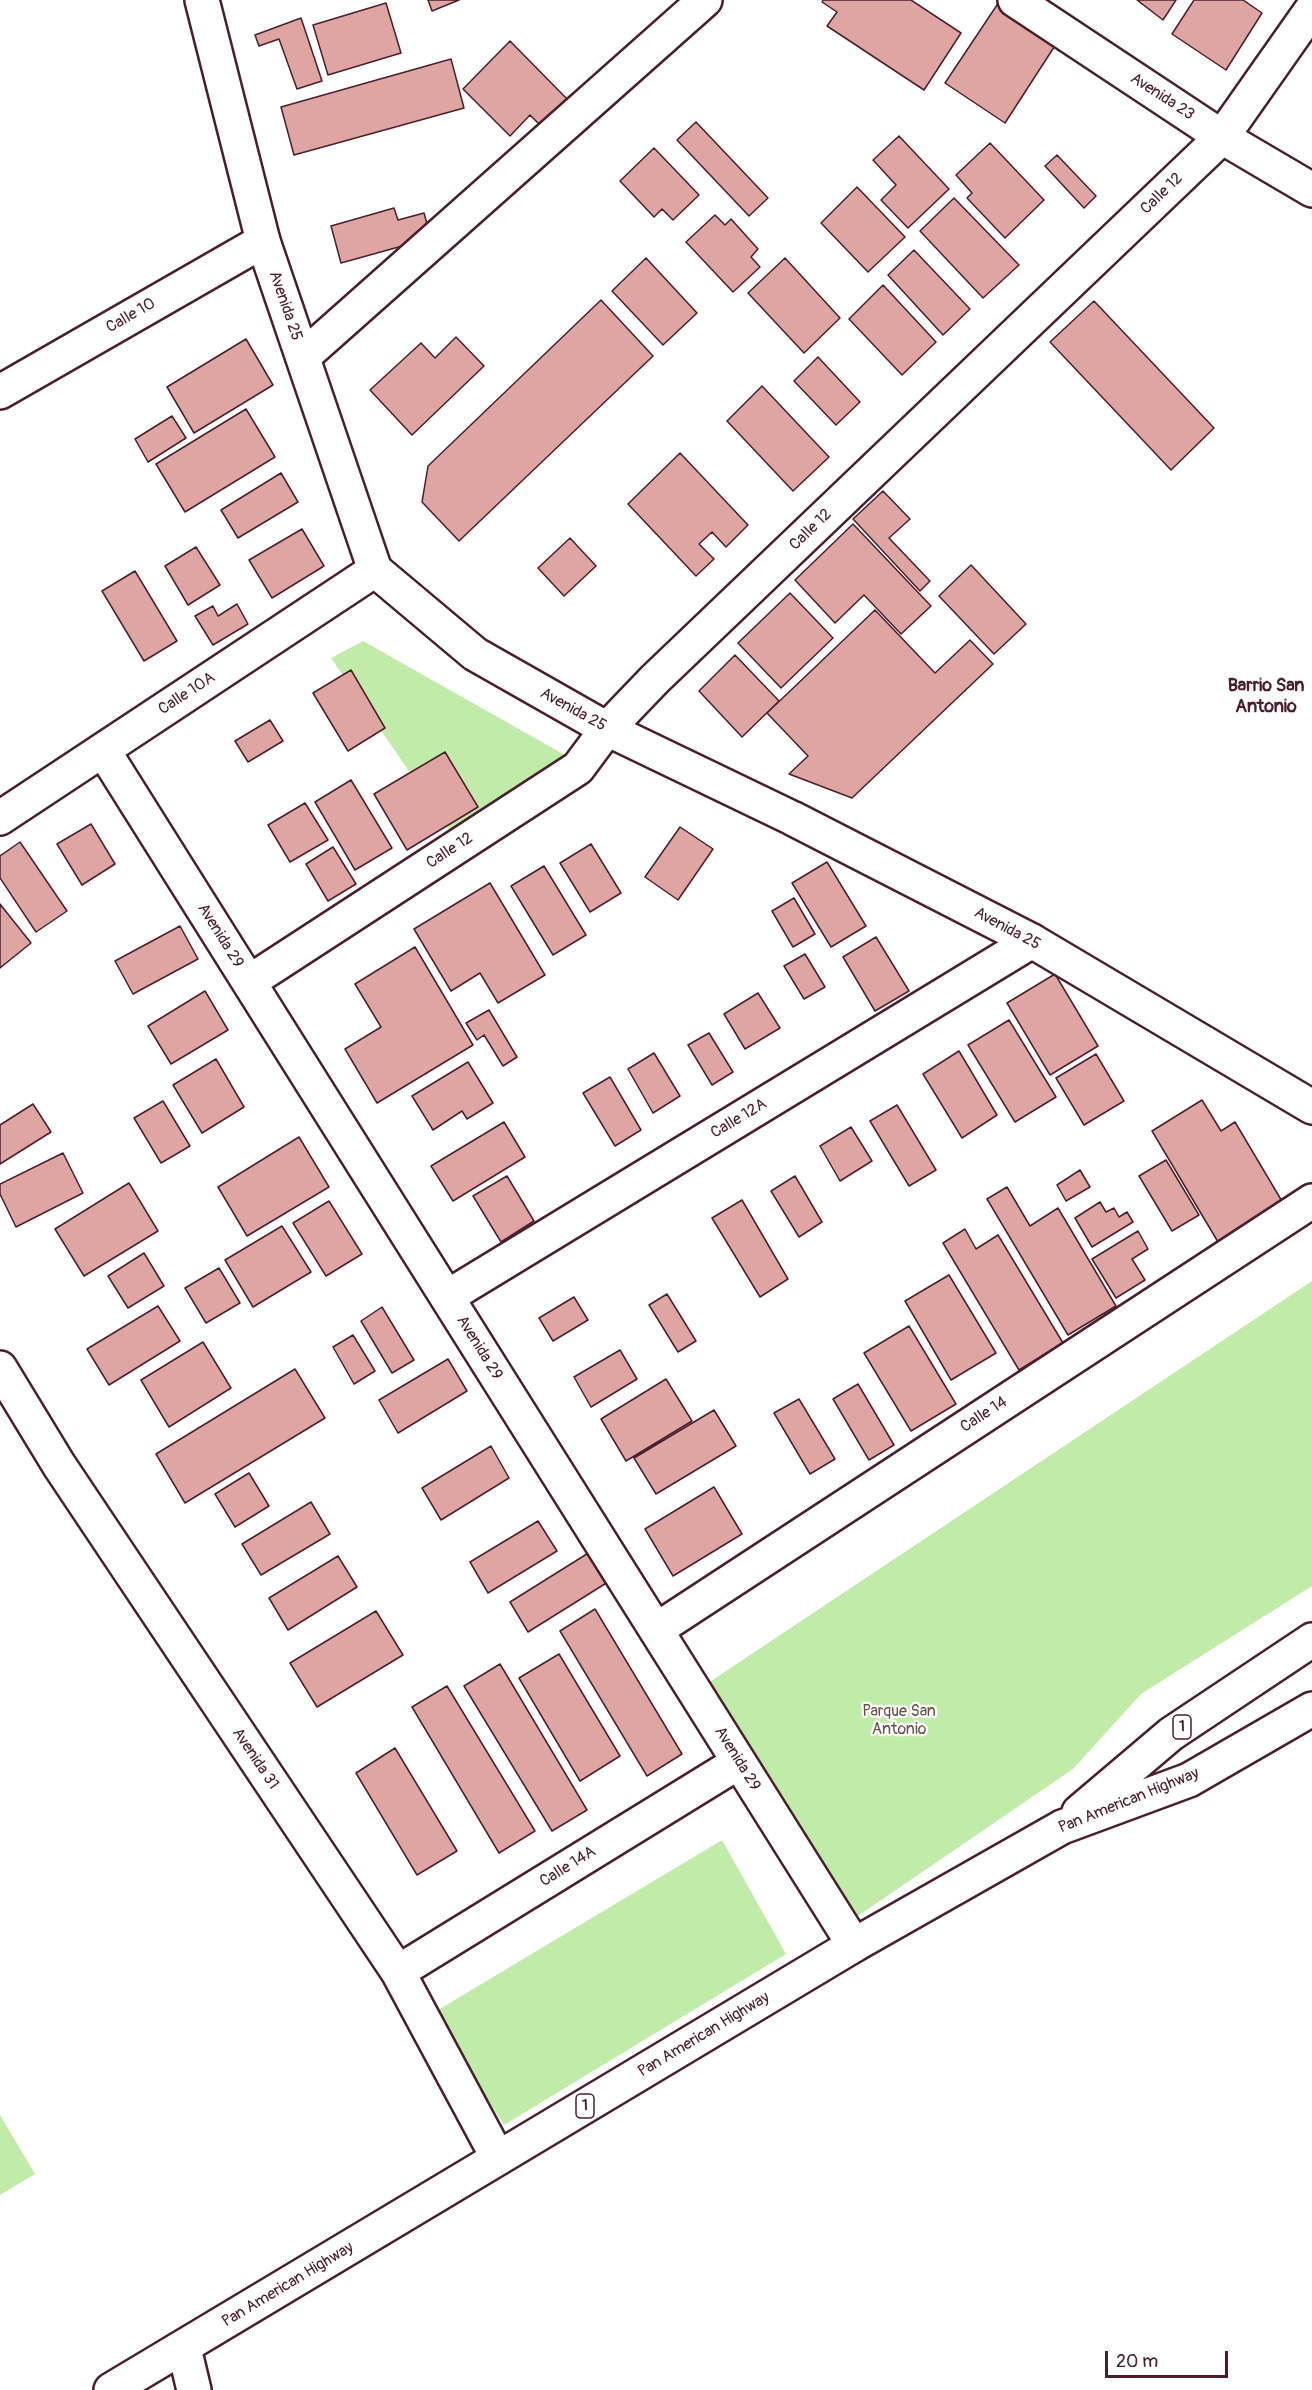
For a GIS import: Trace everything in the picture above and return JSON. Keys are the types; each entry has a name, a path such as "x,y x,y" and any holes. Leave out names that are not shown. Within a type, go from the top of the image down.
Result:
{"main road":[{"name":"Avenida 25","path":"202,0 263,241 375,570 475,654 607,729 792,819 1032,941 1312,1107"},
{"path":"303,357 705,0"},
{"name":"Avenida 23","path":"1015,0 1222,137 1312,190"},
{"name":"Calle 12","path":"249,982 578,768 607,729 655,679 1222,137 1312,9"},
{"name":"Calle 10","path":"0,392 263,241"},
{"name":"Calle 10A","path":"0,818 375,570"},
{"name":"Avenida 29","path":"103,750 854,1945"},
{"name":"Calle 12A","path":"447,1297 1032,941"},
{"name":"Calle 14","path":"656,1630 1312,1201"},
{"name":"Avenida 31","path":"0,1368 59,1465 398,1972 498,2158"},
{"name":"1","path":"1062,1827 1171,1734 1312,1640"},
{"name":"Pan American Highway","path":"111,2390 854,1945 1062,1827 1189,1780 1312,1709"},
{"name":"Calle 14A","path":"398,1972 739,1762"},
{"path":"184,2348 194,2390"}],"green space":[{"path":"363,641 565,755 561,780 455,838 331,658"},
{"name":"Parque San Antonio","path":"1312,1281 1312,1586 1141,1694 1073,1769 852,1920 708,1683"},
{"path":"722,1840 786,1954 504,2125 433,2013"},
{"path":"0,2115 35,2174 0,2195"}],"building":[{"path":"428,0 459,0 432,11"},
{"path":"823,0 911,0 961,33 924,90 827,26 837,12 822,2"},
{"path":"1137,0 1176,0 1163,20"},
{"path":"1194,0 1243,0 1262,13 1226,70 1172,34"},
{"path":"999,2 1058,41 1005,123 945,83"},
{"path":"386,3 401,53 328,75 313,25"},
{"path":"301,18 322,81 297,89 279,39 259,46 255,35"},
{"path":"510,41 569,101 543,128 530,115 510,136 463,89"},
{"path":"451,59 464,108 294,155 281,107"},
{"path":"696,122 768,198 749,216 677,140"},
{"path":"899,136 949,189 908,228 881,200 896,185 873,160"},
{"path":"990,143 1044,200 1005,238 967,198 972,193 956,175"},
{"path":"654,148 699,195 673,220 662,209 654,217 620,181"},
{"path":"1057,155 1096,196 1084,208 1045,166"},
{"path":"857,187 905,237 868,272 821,223"},
{"path":"954,198 1019,265 983,298 920,231"},
{"path":"394,208 398,220 424,213 431,238 341,263 331,226"},
{"path":"715,215 725,225 731,219 758,249 751,257 760,267 733,292 686,242"},
{"path":"914,250 970,309 943,335 888,275"},
{"path":"646,258 697,313 663,345 612,291"},
{"path":"785,258 840,318 804,353 748,293"},
{"path":"883,285 936,342 902,375 849,319"},
{"path":"601,300 653,356 459,541 422,502 428,466"},
{"path":"1094,301 1214,428 1171,470 1050,342"},
{"path":"456,337 484,366 412,435 370,390 421,343 435,358"},
{"path":"246,339 273,385 194,433 167,387"},
{"path":"818,357 860,402 836,425 794,381"},
{"path":"762,386 829,457 793,491 727,421"},
{"path":"246,409 275,457 185,512 156,464"},
{"path":"172,416 186,438 148,462 135,439"},
{"path":"680,453 748,525 726,547 712,532 699,544 714,559 696,576 628,504"},
{"path":"281,473 298,502 238,538 221,510"},
{"path":"883,491 910,519 889,538 930,581 920,591 853,519"},
{"path":"853,524 931,606 901,634 864,595 835,623 795,580"},
{"path":"302,529 324,566 272,598 249,560"},
{"path":"570,538 596,566 564,596 538,568"},
{"path":"196,547 220,585 188,605 165,566"},
{"path":"971,565 1026,624 994,654 939,596"},
{"path":"135,571 177,641 144,661 102,591"},
{"path":"790,593 833,638 781,688 738,643"},
{"path":"237,604 248,624 213,645 195,616 213,606 218,616"},
{"path":"875,610 935,673 970,640 993,664 852,798 789,774 808,756 767,713"},
{"path":"735,655 779,701 742,737 699,691"},
{"path":"351,670 385,728 348,751 313,693"},
{"path":"270,720 283,741 248,762 235,741"},
{"path":"445,752 478,807 407,850 374,794"},
{"path":"351,780 392,848 355,870 315,802"},
{"path":"305,803 328,840 290,862 268,825"},
{"path":"91,824 115,864 82,885 57,844"},
{"path":"680,827 713,849 678,900 645,877"},
{"path":"20,842 67,911 36,932 0,878 0,856"},
{"path":"591,844 621,893 590,912 560,863"},
{"path":"333,847 356,884 328,901 306,864"},
{"path":"827,862 866,926 831,947 792,883"},
{"path":"544,866 586,935 553,955 511,886"},
{"path":"490,883 545,975 498,1003 480,973 451,991 414,929"},
{"path":"794,898 815,934 793,947 772,911"},
{"path":"0,904 31,943 0,968"},
{"path":"180,926 198,959 133,994 115,961"},
{"path":"876,937 909,991 875,1011 843,957"},
{"path":"415,947 473,1045 377,1103 345,1049 381,1027 355,984"},
{"path":"805,954 825,987 804,999 784,966"},
{"path":"1055,974 1098,1046 1050,1075 1007,1003"},
{"path":"205,991 228,1030 171,1064 148,1026"},
{"path":"758,993 780,1028 745,1049 724,1014"},
{"path":"489,1010 517,1057 503,1066 484,1035 477,1040 466,1023"},
{"path":"1009,1020 1056,1097 1015,1122 968,1045"},
{"path":"709,1033 733,1072 712,1085 688,1045"},
{"path":"959,1051 997,1115 962,1138 923,1074"},
{"path":"654,1053 680,1096 653,1113 628,1069"},
{"path":"1096,1054 1124,1101 1084,1125 1056,1078"},
{"path":"216,1059 244,1107 202,1133 173,1085"},
{"path":"468,1062 493,1103 467,1119 462,1111 433,1130 412,1096"},
{"path":"610,1077 641,1130 615,1146 583,1093"},
{"path":"1202,1100 1221,1131 1235,1122 1286,1208 1221,1247 1152,1131"},
{"path":"163,1101 190,1146 161,1163 134,1118"},
{"path":"33,1104 51,1132 0,1164 0,1125"},
{"path":"897,1105 936,1170 909,1186 870,1121"},
{"path":"504,1122 525,1157 453,1201 431,1166"},
{"path":"851,1127 872,1161 840,1181 820,1146"},
{"path":"299,1137 329,1187 247,1236 218,1187"},
{"path":"63,1153 83,1193 16,1227 0,1194 0,1184"},
{"path":"1166,1160 1199,1215 1172,1231 1139,1176"},
{"path":"1080,1170 1090,1187 1066,1201 1057,1185"},
{"path":"507,1176 534,1221 501,1242 473,1196"},
{"path":"795,1176 822,1222 799,1237 771,1191"},
{"path":"129,1183 158,1231 84,1276 55,1229"},
{"path":"1007,1187 1030,1226 1058,1208 1116,1306 1068,1335 987,1199"},
{"path":"742,1200 788,1279 760,1297 712,1218"},
{"path":"329,1201 362,1254 326,1276 293,1223"},
{"path":"1100,1202 1106,1212 1114,1208 1119,1217 1127,1212 1133,1222 1092,1247 1075,1218"},
{"path":"282,1226 311,1272 253,1307 225,1260"},
{"path":"965,1229 976,1249 998,1235 1063,1343 1019,1370 943,1243"},
{"path":"1138,1231 1148,1249 1132,1259 1145,1280 1116,1298 1092,1259"},
{"path":"144,1253 164,1286 128,1308 108,1276"},
{"path":"219,1268 240,1303 206,1323 185,1288"},
{"path":"949,1275 996,1353 951,1380 905,1301"},
{"path":"667,1294 696,1341 678,1352 649,1305"},
{"path":"574,1297 588,1320 553,1341 539,1318"},
{"path":"158,1306 180,1341 109,1385 87,1349"},
{"path":"382,1307 414,1360 392,1373 361,1321"},
{"path":"909,1326 956,1404 911,1431 864,1353"},
{"path":"353,1335 375,1371 354,1384 333,1347"},
{"path":"203,1342 231,1388 169,1427 141,1380"},
{"path":"620,1350 637,1379 591,1407 574,1377"},
{"path":"448,1359 467,1391 398,1433 379,1400"},
{"path":"295,1369 325,1418 185,1503 156,1454"},
{"path":"666,1379 692,1421 626,1461 601,1419"},
{"path":"858,1384 894,1445 869,1460 833,1399"},
{"path":"799,1399 835,1459 810,1474 774,1413"},
{"path":"714,1410 736,1446 656,1494 634,1458"},
{"path":"491,1446 509,1478 441,1520 422,1488"},
{"path":"249,1473 269,1506 235,1527 215,1494"},
{"path":"714,1487 742,1534 673,1576 645,1529"},
{"path":"311,1502 330,1534 261,1575 242,1544"},
{"path":"538,1521 557,1551 488,1593 470,1562"},
{"path":"590,1552 608,1582 528,1632 510,1602"},
{"path":"338,1556 357,1587 288,1630 269,1598"},
{"path":"595,1609 682,1754 647,1776 560,1631"},
{"path":"376,1611 403,1655 317,1707 290,1663"},
{"path":"559,1654 620,1756 580,1781 519,1678"},
{"path":"500,1664 587,1810 552,1831 464,1686"},
{"path":"447,1686 535,1831 499,1853 412,1707"},
{"path":"395,1748 457,1851 417,1875 356,1773"}],"district":[{"name":"Barrio San Antonio","path":"1266,696"}]}
